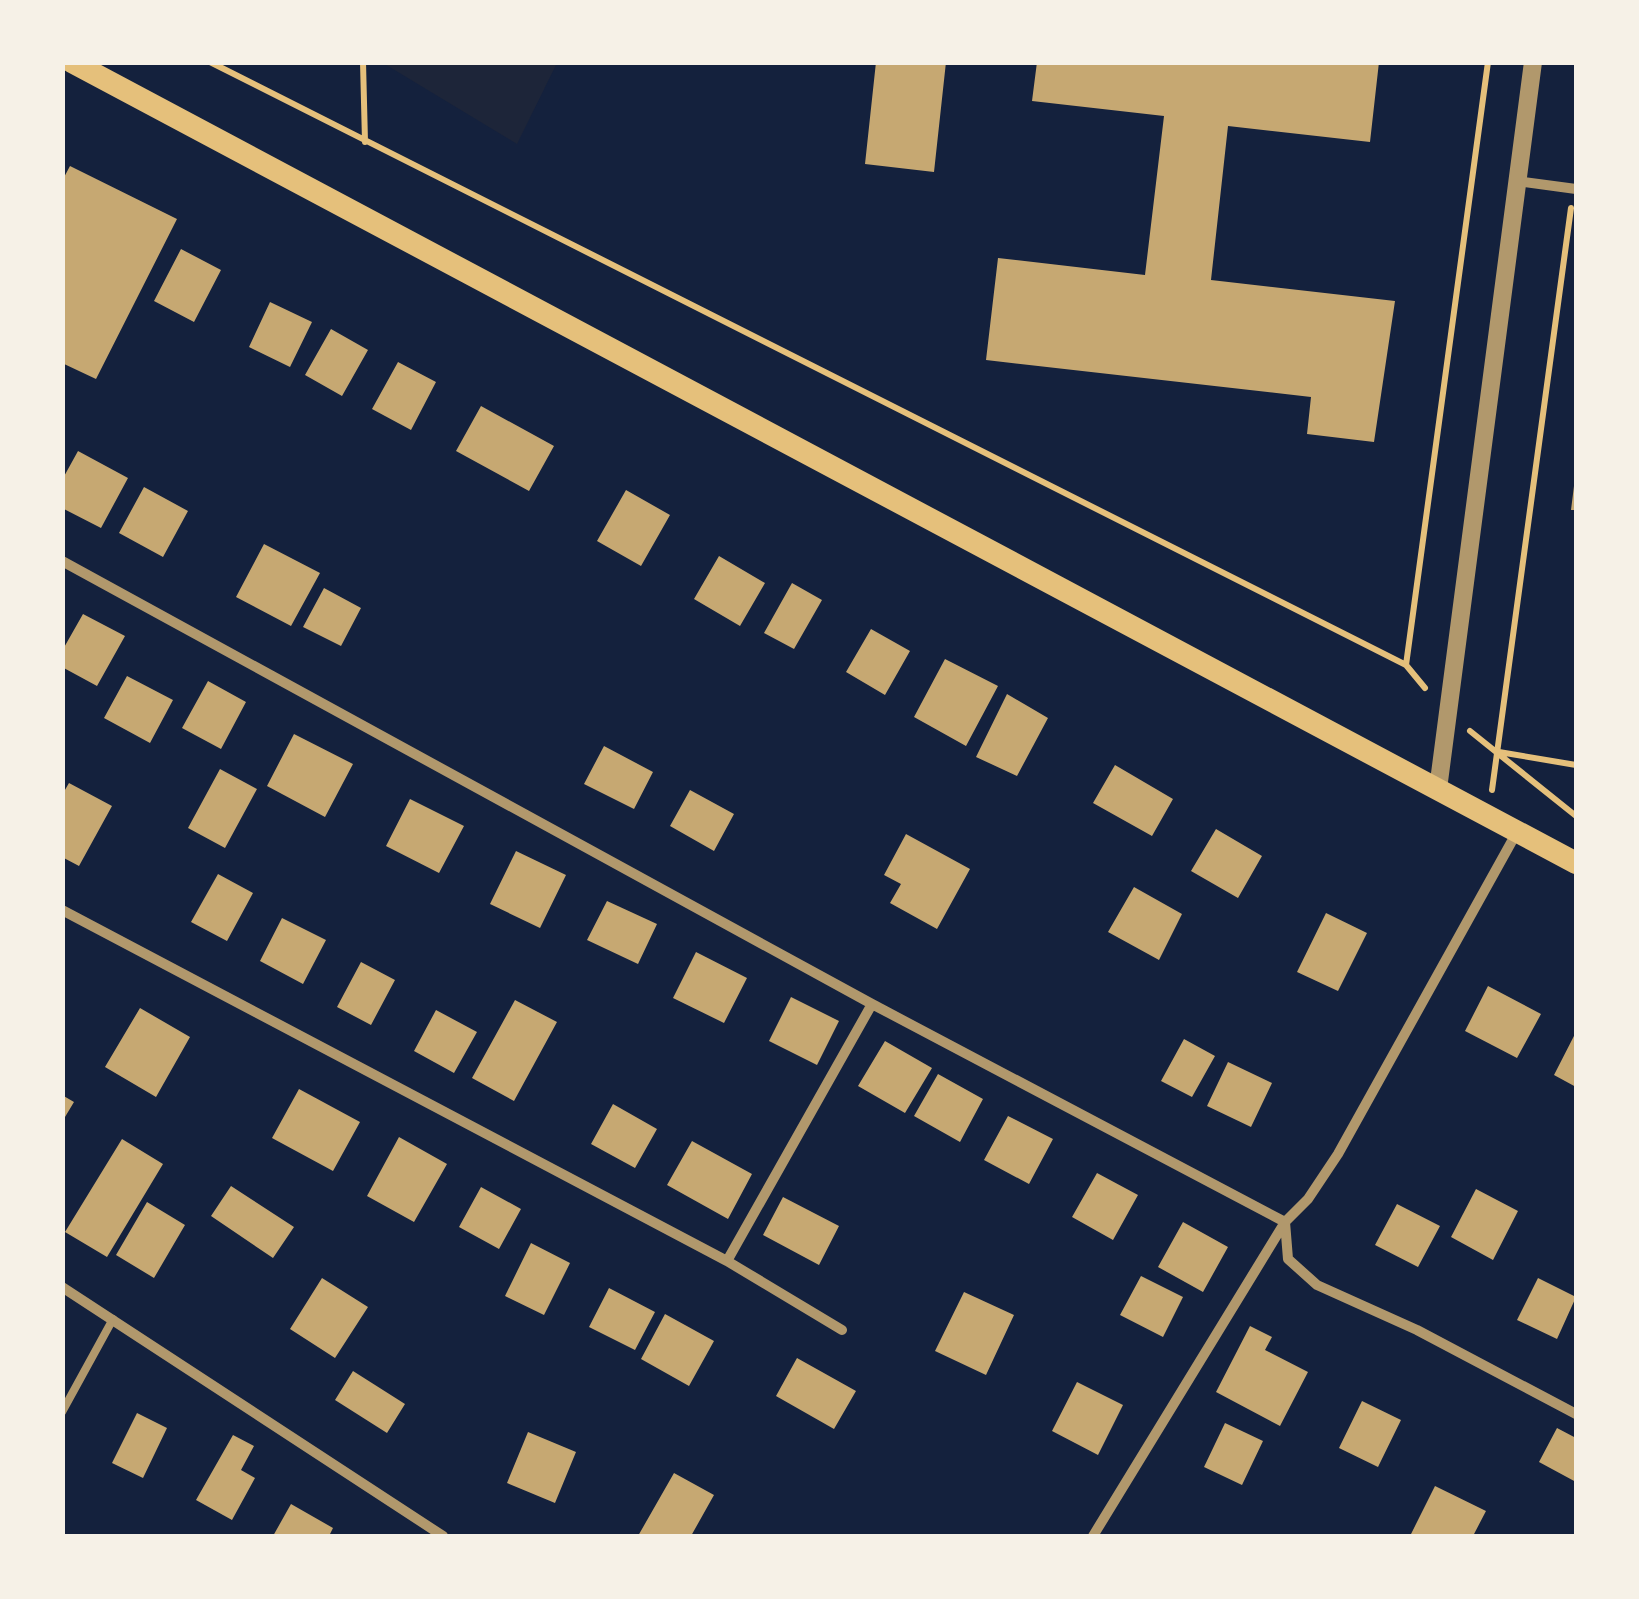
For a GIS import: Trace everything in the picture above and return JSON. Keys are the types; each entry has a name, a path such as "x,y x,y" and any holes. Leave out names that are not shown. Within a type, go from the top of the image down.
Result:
{"main road":[{"path":"72,62 1576,862"}],"street":[{"path":"1438,789 1445,712 1533,62"},
{"path":"1517,180 1575,189"},
{"path":"62,561 872,1004 1284,1222"},
{"path":"1093,1536 1284,1222 1308,1199 1338,1154 1517,831"},
{"path":"62,910 726,1261 842,1330"},
{"path":"726,1261 872,1004"},
{"path":"1284,1222 1288,1259 1317,1285 1417,1330 1576,1414"},
{"path":"62,1287 443,1536"}],"lane":[{"path":"62,1412 114,1319"}],"path":[{"path":"210,62 1406,665 1445,712 1576,816"},
{"path":"363,62 365,143"},
{"path":"1406,665 1488,62"},
{"path":"1488,816 1575,189"},
{"path":"1498,752 1576,765"}],"shaded area":[{"path":"383,63 557,63 517,144"}],"building":[{"path":"876,62 946,62 934,172 865,164"},
{"path":"1037,62 1379,62 1370,142 1228,126 1211,280 1395,301 1374,442 1307,434 1311,397 986,360 998,258 1145,275 1164,116 1032,101"},
{"path":"70,166 177,219 96,379 62,363 62,181"},
{"path":"181,249 221,270 194,322 154,301"},
{"path":"270,302 312,322 290,367 249,347"},
{"path":"331,329 368,350 342,396 305,375"},
{"path":"398,362 436,382 411,430 372,409"},
{"path":"481,406 554,446 529,491 456,451"},
{"path":"78,451 128,478 101,528 62,508 62,480"},
{"path":"1574,486 1576,510 1571,510"},
{"path":"144,487 188,511 163,557 119,533"},
{"path":"626,490 670,515 641,566 597,541"},
{"path":"264,544 320,573 291,626 236,597"},
{"path":"719,556 765,583 740,626 694,599"},
{"path":"792,583 822,600 794,649 764,633"},
{"path":"324,588 361,608 341,646 303,627"},
{"path":"83,614 125,636 97,686 62,667 62,651"},
{"path":"871,629 910,651 885,695 846,672"},
{"path":"945,659 998,686 966,746 914,717"},
{"path":"127,676 173,700 150,743 104,718"},
{"path":"208,681 246,702 221,749 182,728"},
{"path":"1007,694 1048,718 1017,776 976,757"},
{"path":"294,734 353,764 325,817 267,786"},
{"path":"604,746 653,772 634,809 584,784"},
{"path":"1115,765 1173,799 1152,836 1093,803"},
{"path":"220,769 257,789 225,848 188,828"},
{"path":"69,783 112,806 79,866 62,857 62,795"},
{"path":"690,790 734,814 714,851 670,826"},
{"path":"410,799 464,826 439,873 386,846"},
{"path":"1216,829 1262,856 1238,898 1191,871"},
{"path":"906,834 970,869 937,929 890,903 901,884 884,875"},
{"path":"516,851 566,875 540,928 490,904"},
{"path":"218,874 253,893 227,941 191,922"},
{"path":"1134,887 1182,914 1159,960 1108,932"},
{"path":"607,901 657,924 638,964 587,940"},
{"path":"1326,913 1367,933 1338,991 1297,972"},
{"path":"282,918 326,940 303,984 260,961"},
{"path":"696,952 747,978 724,1023 673,998"},
{"path":"361,962 395,980 371,1025 337,1007"},
{"path":"1488,986 1541,1014 1517,1058 1465,1031"},
{"path":"791,997 839,1021 817,1065 769,1041"},
{"path":"515,1000 557,1022 514,1101 472,1078"},
{"path":"140,1008 190,1037 156,1097 105,1067"},
{"path":"436,1010 477,1032 454,1073 414,1051"},
{"path":"1576,1032 1576,1087 1554,1075"},
{"path":"1184,1039 1215,1056 1192,1097 1161,1081"},
{"path":"885,1041 932,1068 905,1113 858,1086"},
{"path":"1228,1062 1272,1083 1251,1127 1207,1106"},
{"path":"938,1074 983,1099 960,1142 914,1116"},
{"path":"299,1089 360,1122 333,1171 272,1138"},
{"path":"62,1095 74,1102 62,1122"},
{"path":"613,1104 657,1129 635,1168 591,1144"},
{"path":"1008,1116 1053,1139 1029,1184 984,1160"},
{"path":"399,1137 447,1164 414,1222 367,1196"},
{"path":"122,1139 163,1164 107,1257 65,1232"},
{"path":"692,1141 752,1174 728,1219 667,1185"},
{"path":"1097,1173 1138,1195 1113,1240 1072,1217"},
{"path":"231,1186 294,1227 273,1258 211,1216"},
{"path":"481,1187 521,1209 499,1249 459,1227"},
{"path":"1476,1189 1518,1211 1493,1260 1451,1237"},
{"path":"783,1197 839,1226 819,1265 763,1235"},
{"path":"147,1202 185,1225 154,1278 116,1255"},
{"path":"1397,1204 1440,1226 1418,1267 1375,1245"},
{"path":"1183,1222 1228,1247 1203,1292 1158,1267"},
{"path":"531,1243 570,1263 544,1315 505,1296"},
{"path":"1141,1276 1183,1297 1163,1337 1120,1315"},
{"path":"322,1278 368,1307 335,1358 290,1329"},
{"path":"1538,1278 1576,1297 1557,1339 1517,1320"},
{"path":"609,1288 655,1312 635,1350 589,1327"},
{"path":"964,1292 1014,1315 986,1375 935,1351"},
{"path":"665,1314 714,1341 689,1386 641,1359"},
{"path":"1250,1326 1272,1337 1265,1350 1308,1372 1280,1426 1216,1392"},
{"path":"797,1358 856,1391 834,1429 776,1396"},
{"path":"353,1371 405,1404 387,1433 335,1400"},
{"path":"1077,1382 1123,1405 1098,1455 1052,1431"},
{"path":"1362,1401 1401,1420 1378,1467 1339,1448"},
{"path":"137,1413 167,1428 143,1478 112,1463"},
{"path":"1225,1423 1263,1441 1242,1485 1204,1467"},
{"path":"1557,1428 1576,1438 1576,1482 1539,1462"},
{"path":"528,1432 576,1452 555,1503 507,1483"},
{"path":"233,1435 254,1446 241,1470 255,1478 232,1520 196,1500"},
{"path":"674,1473 714,1495 691,1536 638,1536"},
{"path":"1435,1486 1486,1511 1473,1536 1411,1534"},
{"path":"291,1504 333,1528 329,1536 273,1536"}]}
